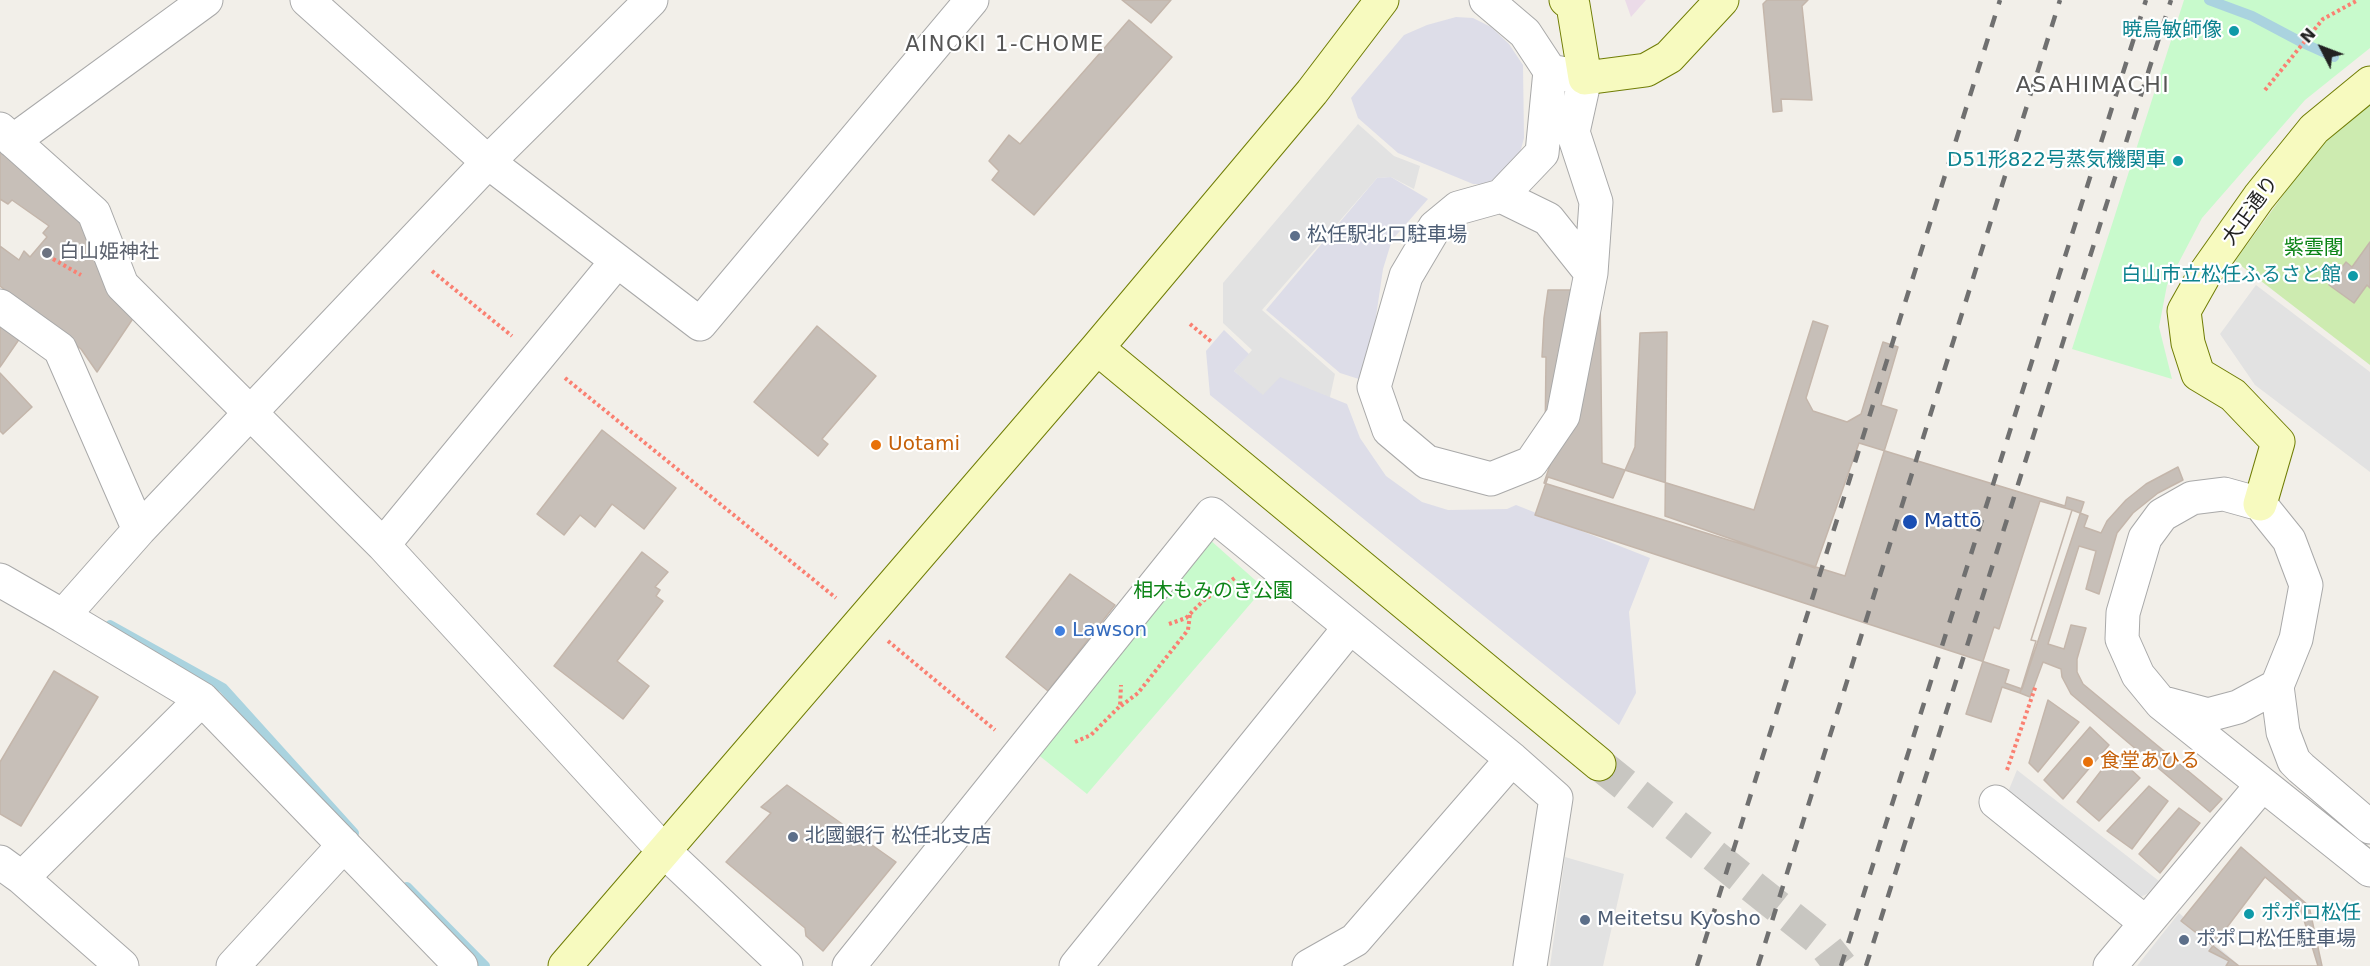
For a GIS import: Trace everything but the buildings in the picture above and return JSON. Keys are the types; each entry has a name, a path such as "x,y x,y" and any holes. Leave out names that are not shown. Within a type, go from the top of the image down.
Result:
{"street":[{"path":"206,0 7,135 94,213 122,285 383,545 663,850 786,966"},
{"path":"308,0 488,162 700,324 972,0"},
{"path":"63,616 139,530 488,162 651,0"},
{"path":"565,966 1097,348 1312,92 1382,0"},
{"path":"1486,0 1525,33 1550,71 1542,153 1501,196 1458,208 1435,227 1406,276 1374,387 1389,429 1426,462 1491,479 1531,463 1563,416 1591,273 1596,202 1573,132 1585,78 1573,5 1566,0"},
{"path":"1550,71 1585,78 1646,70 1670,57 1722,0"},
{"name":"大正通り","path":"2260,504 2278,442 2233,395 2198,374 2188,343 2184,311 2206,272 2279,171 2314,129 2370,83"},
{"path":"1501,196 1548,219 1591,273"},
{"path":"383,545 617,261"},
{"path":"0,306 60,349 139,530"},
{"path":"1097,348 1599,764"},
{"path":"2370,827 2294,761 2283,732 2277,686 2296,639 2306,585 2289,540 2260,504 2224,494 2192,498 2162,515 2145,538 2123,613 2122,639 2138,675 2161,703 2370,870"},
{"path":"849,966 1212,514 1512,759 1556,798 1530,966"},
{"path":"0,580 202,699 460,966"},
{"path":"1076,966 1350,627"},
{"path":"2161,703 2208,715 2238,707 2277,686"},
{"path":"122,966 11,870 202,699"},
{"path":"1309,966 1355,940 1512,759"},
{"path":"2110,966 2262,785"},
{"path":"1996,802 2146,923"},
{"path":"233,966 344,845"}],"path":[{"path":"2265,90 2323,19 2358,0"},
{"path":"406,249 862,619"},
{"path":"1190,324 1213,343"},
{"path":"1164,626 1186,618 1203,601 1237,576 1258,552"},
{"path":"1067,745 1091,735 1120,706 1138,693 1188,630 1190,613"},
{"path":"888,641 1021,752"},
{"path":"1120,706 1120,686 1124,678"},
{"path":"1996,802 2036,685"}],"shaded area":[{"path":"1625,0 1646,0 1631,17"},
{"path":"1456,17 1473,18 1491,27 1509,44 1523,65 1524,138 1520,153 1489,184 1473,184 1398,153 1358,118 1351,98 1404,35 1427,25"},
{"name":"松任駅北口駐車場","path":"1358,124 1394,156 1420,166 1414,189 1391,177 1377,178 1262,310 1335,374 1330,397 1263,396 1234,371 1252,350 1223,323 1223,283"},
{"path":"1391,177 1428,199 1392,240 1383,269 1368,371 1362,380 1340,373 1266,310 1377,178"},
{"path":"2256,285 2370,372 2370,472 2255,385 2220,334"},
{"path":"1224,330 1249,354 1234,371 1263,395 1280,377 1347,404 1360,438 1386,476 1422,502 1448,510 1507,509 1516,505 1650,558 1629,612 1636,693 1619,725 1210,395 1206,351"},
{"path":"2017,770 2159,881 2147,894 2136,899 2008,792"},
{"name":"Meitetsu Kyosho","path":"1565,857 1624,874 1603,966 1550,966"},
{"name":"ポポロ松任駐車場","path":"2179,913 2240,966 2137,966"}],"green space":[{"path":"2184,0 2370,0 2370,48 2305,100 2202,218 2167,285 2159,327 2172,379 2072,349"},
{"name":"紫雲閣","path":"2370,98 2370,365 2235,261 2338,120"},
{"name":"相木もみのき公園","path":"1209,539 1264,588 1087,794 1036,753"}],"waterway":[{"path":"2209,0 2252,16 2334,57"},
{"path":"110,625 223,688 354,833"},
{"path":"407,887 485,966"}],"tunnel":[{"path":"1599,764 1822,942 1841,966"}],"railway":[{"path":"1697,966 2000,0"},
{"path":"1758,966 2060,0"},
{"path":"1841,966 2146,0"},
{"path":"1866,966 2171,0"}],"place":[{"name":"暁烏敏師像","path":"2234,31"},
{"name":"D51形822号蒸気機関車","path":"2178,161"},
{"name":"松任駅北口駐車場","path":"1295,236"},
{"name":"白山姫神社","path":"47,253"},
{"name":"白山市立松任ふるさと館","path":"2353,276"},
{"name":"Uotami","path":"876,445"},
{"name":"Mattō","path":"1910,522"},
{"name":"Lawson","path":"1060,631"},
{"name":"食堂あひる","path":"2088,762"},
{"name":"北國銀行 松任北支店","path":"793,837"},
{"name":"ポポロ松任","path":"2249,914"},
{"name":"Meitetsu Kyosho","path":"1585,920"},
{"name":"ポポロ松任駐車場","path":"2184,940"}],"district":[{"name":"AINOKI 1-CHOME","path":"1005,46"},
{"name":"ASAHIMACHI","path":"2093,86"}]}
